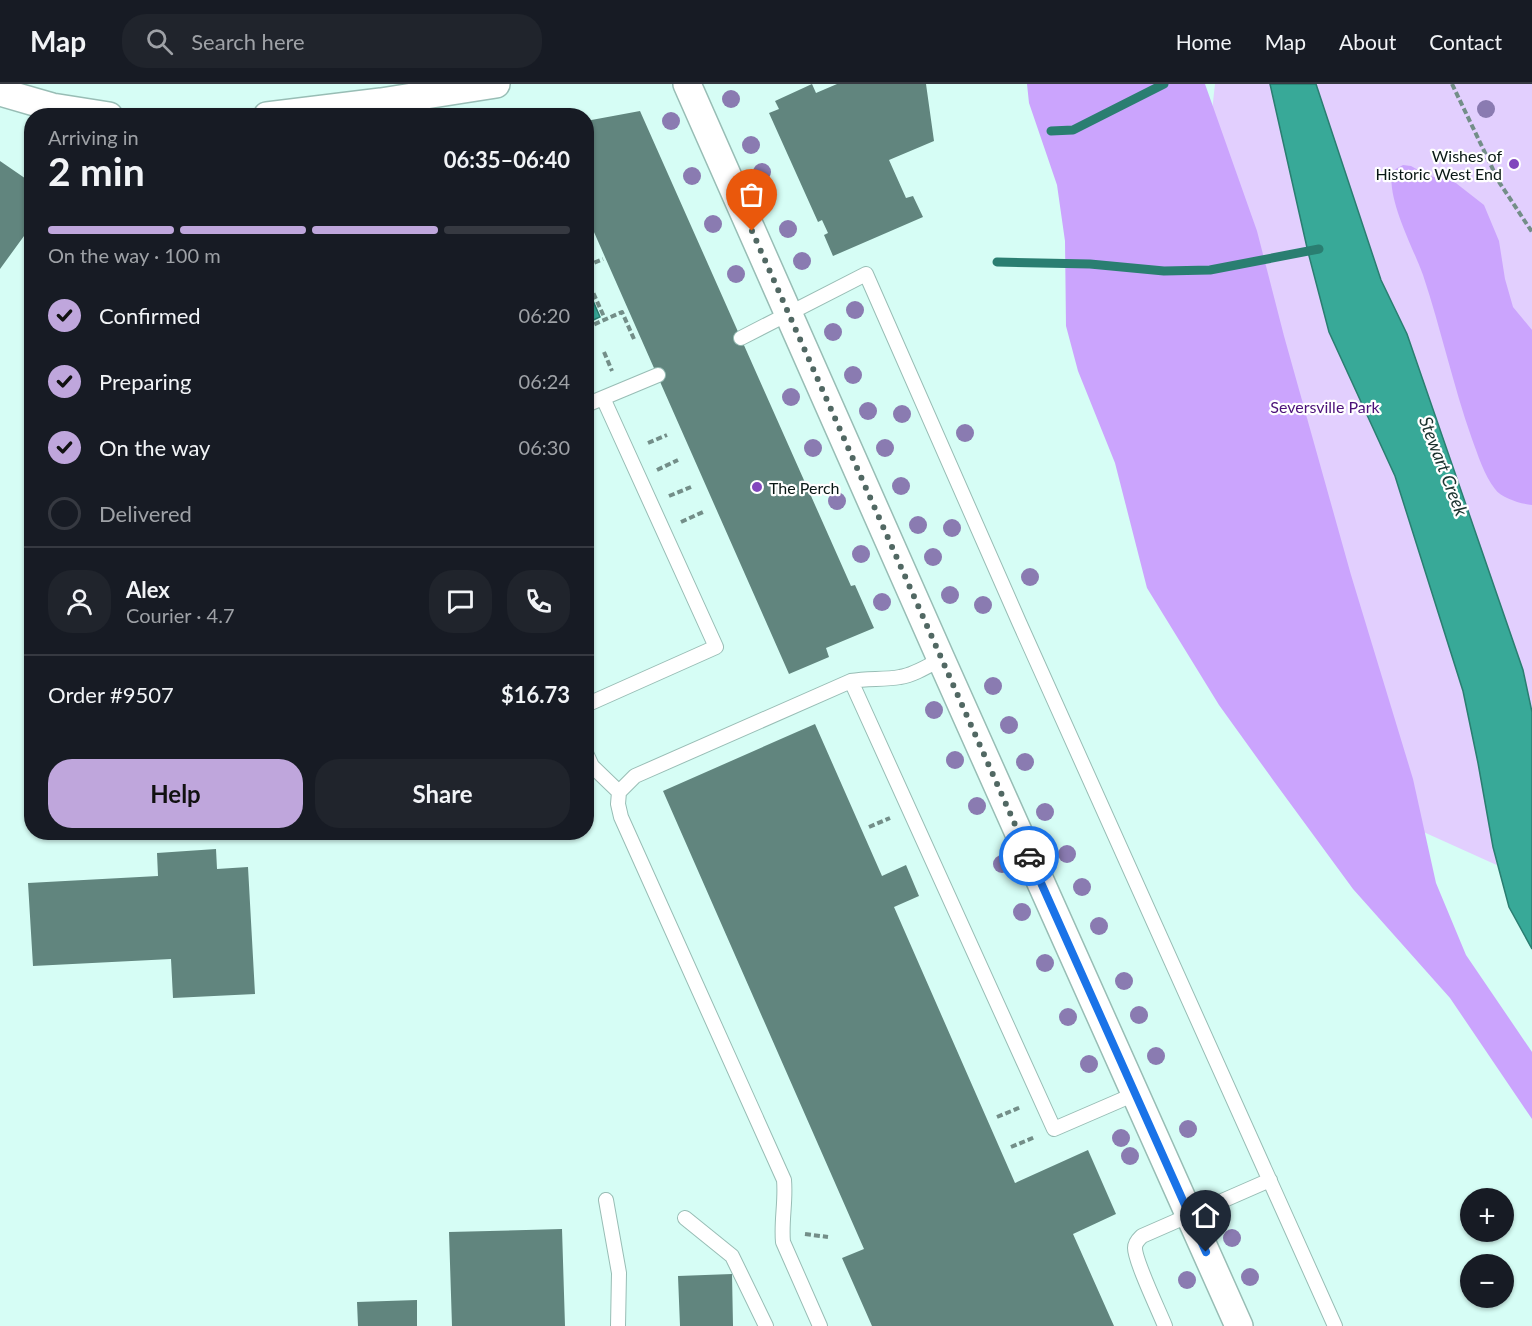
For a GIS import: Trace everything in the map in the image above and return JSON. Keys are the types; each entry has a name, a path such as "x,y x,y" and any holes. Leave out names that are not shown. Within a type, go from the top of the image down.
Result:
{"street":[{"path":"386,108 414,106 496,84"},
{"path":"687,84 940,659 1239,1326"},
{"path":"0,92 58,108"}],"lane":[{"path":"741,338 866,274 1019,622 1335,1326"},
{"path":"594,402 657,375"},
{"path":"594,701 717,647 603,398"},
{"path":"820,1326 783,1242 784,1180 621,817 618,804 619,792 635,776 851,681 907,676 940,659"},
{"path":"851,681 1054,1129 1136,1094"},
{"path":"594,768 619,792"},
{"path":"1166,1326 1135,1248 1136,1242 1142,1236 1270,1180"},
{"path":"606,1200 619,1274 618,1326"},
{"path":"685,1218 732,1257 766,1326"}],"path":[{"path":"1452,84 1499,182 1532,232"},
{"path":"594,263 603,259"},
{"path":"594,294 606,320"},
{"path":"594,325 622,312 634,339"}],"green space":[{"name":"Seversville Park","path":"1215,84 1532,84 1532,881 1257,757 1091,391 1201,210"}],"shaded area":[{"path":"1027,84 1205,84 1257,231 1351,575 1413,779 1436,883 1466,955 1532,1052 1532,1119 1450,998 1353,889 1273,780 1219,705 1147,588 1115,463 1078,371 1066,326 1065,241 1057,185 1029,103"},
{"path":"1403,165 1411,166 1429,176 1452,180 1484,205 1499,241 1505,279 1513,307 1532,330 1532,505 1512,500 1498,492 1488,478 1479,458 1423,275 1393,196 1392,171"}],"water":[{"name":"Stewart Creek","path":"1270,84 1316,84 1381,280 1407,334 1523,670 1532,712 1532,949 1509,907 1493,847 1463,691 1395,476 1329,332 1308,252"},
{"path":"594,303 600,317 594,320"}],"building":[{"path":"812,84 816,93 837,84 926,84 934,141 889,160 906,198 913,196 923,217 833,256 824,235 828,233 822,220 818,222 769,113 779,109 775,101"},
{"name":"The Perch","path":"640,111 851,586 855,585 874,628 826,648 829,657 789,674 594,232 594,120"},
{"path":"0,161 24,178 24,236 0,269"},
{"path":"815,724 882,876 906,865 919,896 894,907 1015,1183 1088,1150 1116,1214 1073,1234 1114,1326 872,1326 842,1258 864,1249 663,791"},
{"path":"216,849 217,869 248,867 255,994 173,998 171,959 33,966 28,883 158,876 157,853"},
{"path":"562,1229 565,1326 452,1326 449,1232"},
{"path":"732,1274 733,1326 680,1326 678,1276"},
{"path":"417,1300 417,1326 358,1326 357,1302"}],"waterway":[{"path":"1051,131 1073,130 1164,84"},
{"path":"997,262 1090,264 1164,271 1210,270 1319,249"}],"way so far":[{"path":"752,231 1029,856"}],"place":[{"name":"Wishes of Historic West End","path":"1514,164"},
{"name":"The Perch","path":"757,487"}],"route":[{"path":"1029,856 1206,1252"}]}
